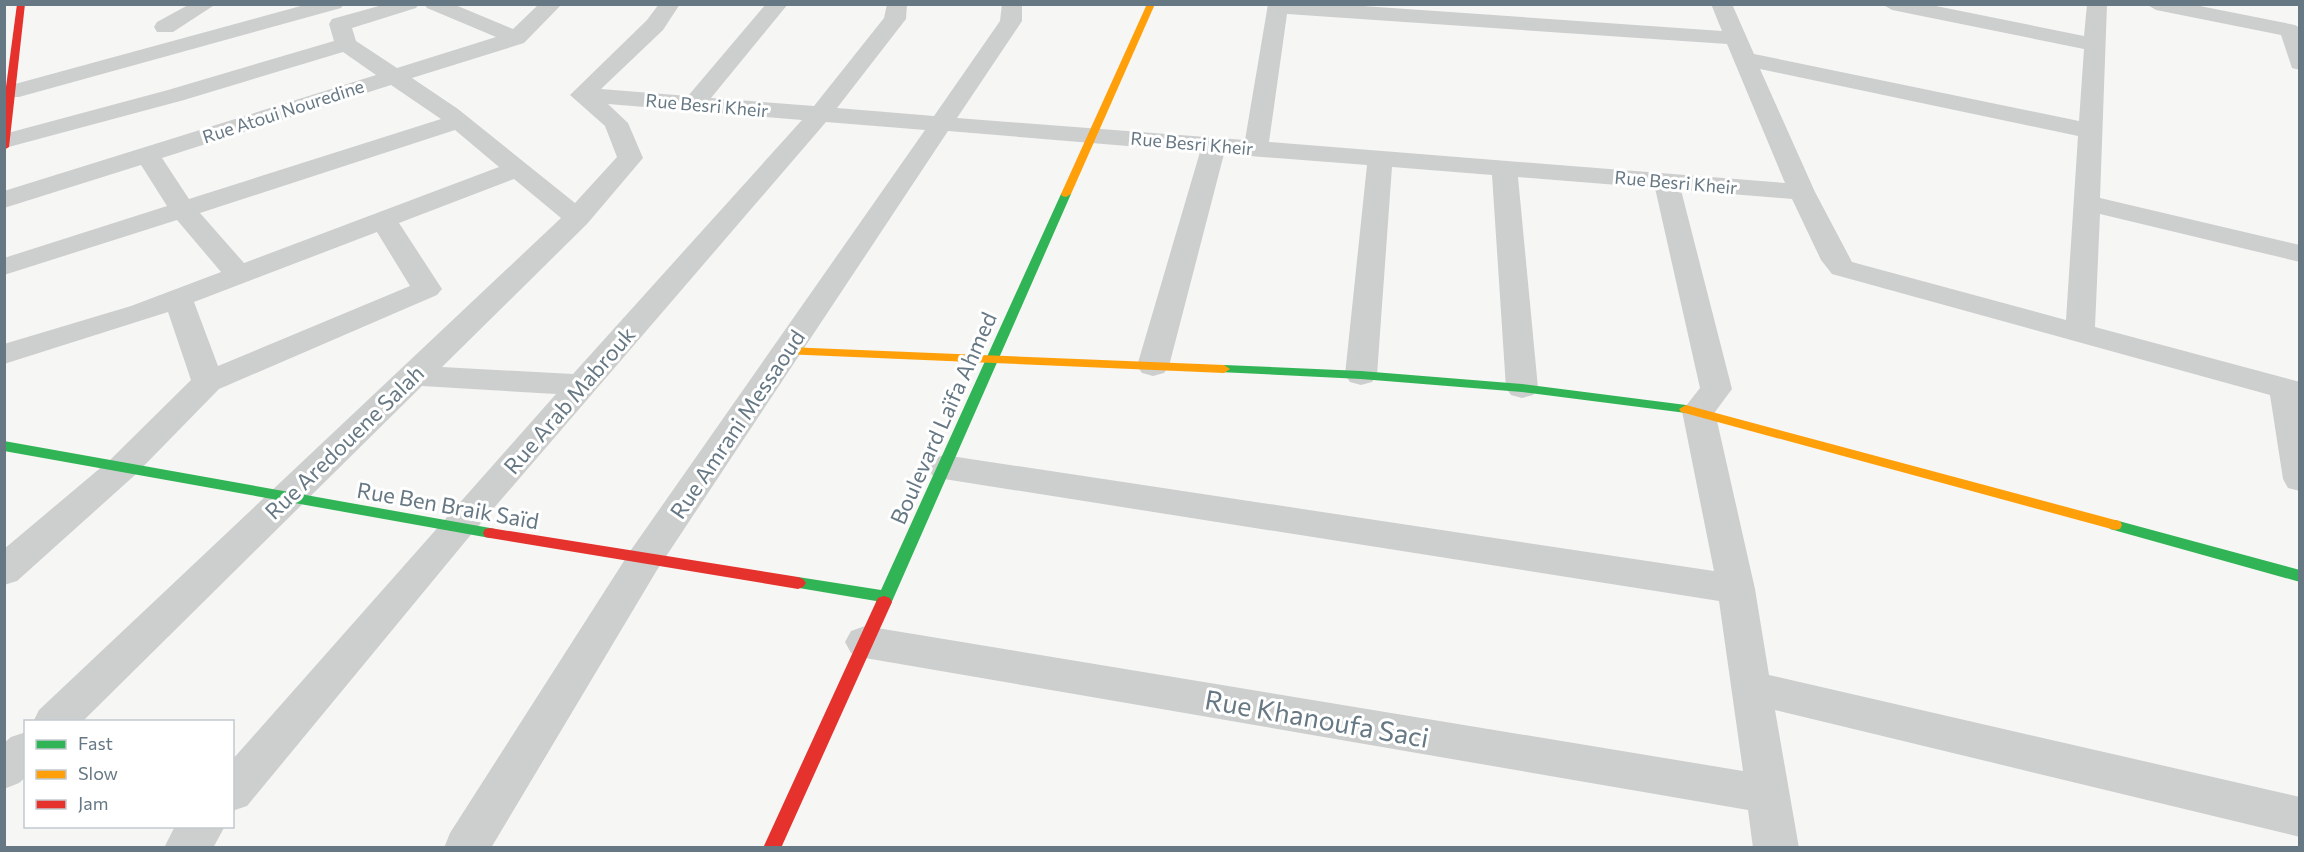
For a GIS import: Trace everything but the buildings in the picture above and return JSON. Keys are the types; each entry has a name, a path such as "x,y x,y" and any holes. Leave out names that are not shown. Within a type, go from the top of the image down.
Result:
{"street":[{"path":"4,147 11,92 11,39 21,4"},
{"path":"161,4 166,38"},
{"path":"166,38 206,4"},
{"path":"11,92 166,38 341,19 409,4"},
{"path":"434,4 516,38"},
{"name":"Rue Atoui Nouredine","path":"4,200 516,38 552,4"},
{"path":"582,95 655,25 670,4"},
{"path":"693,104 778,4"},
{"name":"Rue Arab Mabrouk","path":"234,790 456,528 820,114 895,19 897,4"},
{"name":"Rue Amrani Messaoud","path":"466,848 644,560 1011,21 1012,4"},
{"name":"Boulevard Laïfa Ahmed","path":"772,848 1151,4"},
{"path":"1721,4 1802,192 1835,260 1842,268 2292,391 2300,479"},
{"path":"1892,4 2095,45"},
{"path":"2080,334 2097,4"},
{"path":"2156,4 2287,30 2294,33 2300,63"},
{"path":"1256,148 1278,6 1736,38"},
{"path":"341,19 396,76 459,121 577,218"},
{"path":"5,141 176,95 341,19"},
{"path":"1746,59 2091,131"},
{"name":"Rue Besri Kheir","path":"582,95 1802,192"},
{"name":"Rue Aredouene Salah","path":"56,720 577,218 630,158 616,123 582,95"},
{"path":"4,267 459,121"},
{"path":"1153,366 1215,145"},
{"path":"147,154 183,210 238,275"},
{"path":"1361,375 1380,158"},
{"path":"1504,168 1522,388"},
{"path":"4,354 178,299 517,169"},
{"path":"1666,181 1716,389 1698,411"},
{"path":"2087,203 2300,254"},
{"path":"4,571 123,467 208,382 427,289 383,220"},
{"path":"178,299 208,382"},
{"path":"787,351 1361,375 1522,388 1698,411 2300,576"},
{"path":"413,375 582,385"},
{"path":"1698,411 1736,589 1776,848"},
{"name":"Rue Ben Braik Saïd","path":"4,446 456,528 644,560 886,597"},
{"path":"944,467 1736,589"},
{"name":"Rue Khanoufa Saci","path":"866,642 1768,794"},
{"path":"1752,688 2300,817"},
{"path":"4,770 24,752"},
{"path":"186,848 201,828"}],"traffic: fast":[{"path":"884,602 1066,194"},
{"path":"1224,369 1361,375 1522,388 1686,409"},
{"path":"4,446 490,533"},
{"path":"2115,525 2300,576"},
{"path":"798,583 886,597"}],"traffic: slow":[{"path":"1066,194 1151,4"},
{"path":"787,351 1224,369"},
{"path":"1686,409 2115,525"}],"traffic: jam":[{"path":"4,147 21,4"},
{"path":"490,533 798,583"},
{"path":"772,848 884,602"}]}
